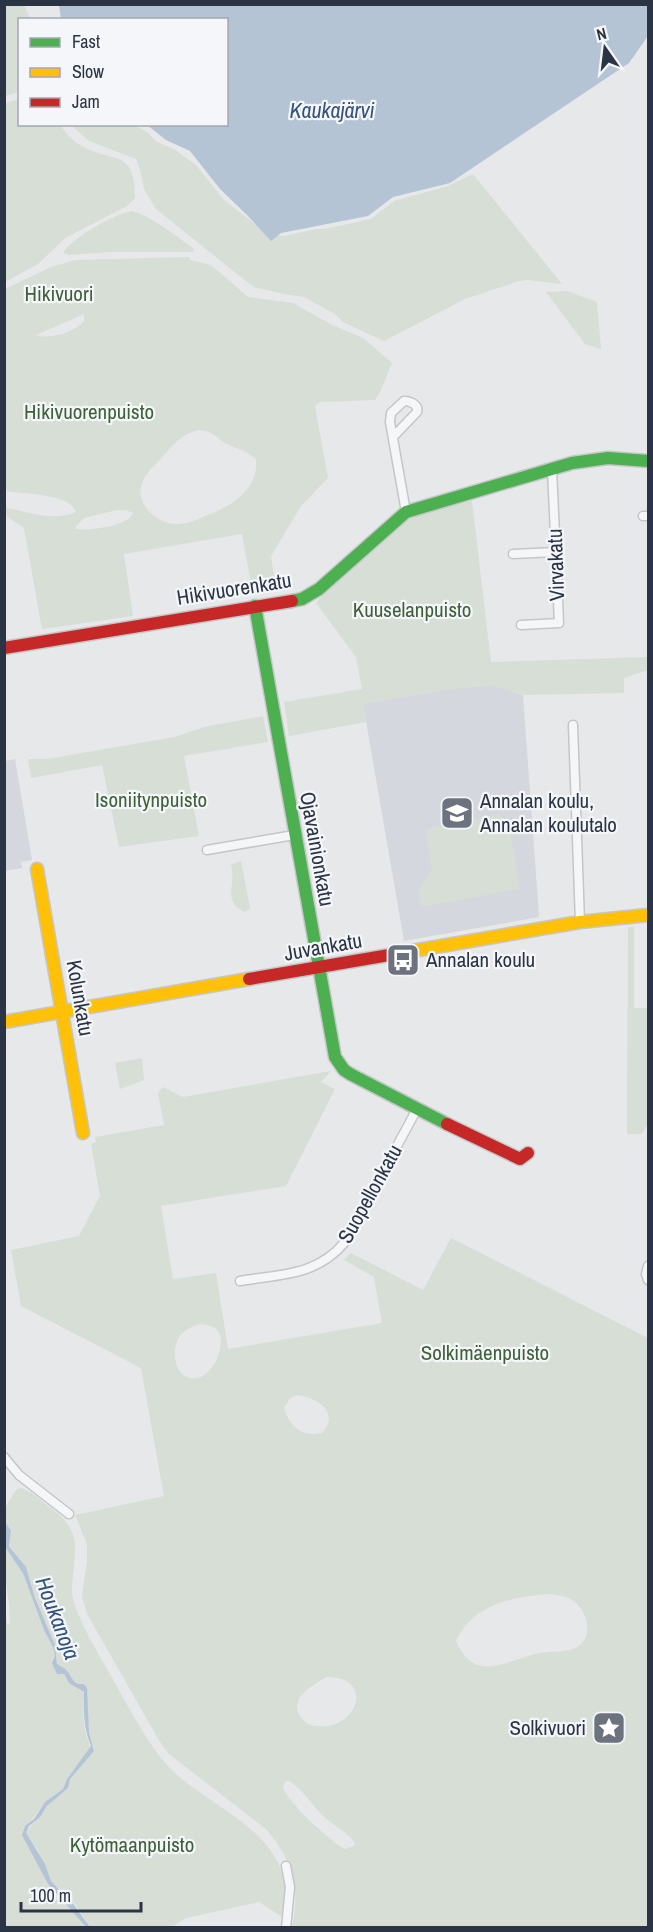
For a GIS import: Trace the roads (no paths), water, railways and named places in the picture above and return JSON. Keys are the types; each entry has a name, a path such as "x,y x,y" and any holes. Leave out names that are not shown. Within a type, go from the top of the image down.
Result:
{"street":[{"path":"393,437 406,512"},
{"name":"Hikivuorenkatu","path":"4,648 299,600 311,595 406,512 597,459 648,461"},
{"name":"Virvakatu","path":"521,625 559,623 552,470"},
{"path":"513,554 556,552"},
{"name":"Ojavainionkatu","path":"255,606 333,1051 338,1063 350,1074 511,1156 520,1159 528,1153"},
{"path":"573,724 580,922"},
{"path":"207,850 294,835"},
{"name":"Kolunkatu","path":"37,869 83,1133"},
{"name":"Juvankatu","path":"4,1022 580,922 648,915"},
{"name":"Suopellonkatu","path":"240,1281 312,1268 334,1255 345,1242 417,1109"},
{"path":"648,1266 646,1274 648,1280"},
{"path":"4,1457 19,1475 69,1514"},
{"path":"286,1866 290,1887 286,1928"}],"water":[{"name":"Kaukajärvi","path":"59,5 648,5 648,36 629,63 450,183 393,197 368,216 281,233 271,241 220,189 190,151 166,140 148,126 228,126 228,18 61,18"},
{"path":"4,1520 11,1531 9,1546 26,1567 35,1598 55,1645 57,1664 68,1672 74,1682 84,1684 87,1688 89,1732 94,1751 70,1779 68,1788 47,1806 40,1817 29,1826 26,1833 45,1864 51,1881 69,1898 90,1927 86,1927 48,1884 22,1835 25,1826 34,1819 45,1802 63,1789 67,1779 91,1746 84,1720 84,1692 69,1683 64,1674 57,1674 52,1663 55,1655 53,1647 44,1630 23,1573 5,1547"}],"place":[{"name":"Annalan koulu, Annalan koulutalo","path":"457,813"},
{"name":"Annalan koulu","path":"403,960"},
{"name":"Solkivuori","path":"609,1728"}],"park label":[{"name":"Hikivuori","path":"59,294"},
{"name":"Hikivuorenpuisto","path":"89,412"},
{"name":"Kuuselanpuisto","path":"412,610"},
{"name":"Isoniitynpuisto","path":"151,800"},
{"name":"Solkimäenpuisto","path":"485,1353"},
{"name":"Kytömaanpuisto","path":"132,1845"}],"water label":[{"name":"Houkanoja","path":"58,1618"}]}
